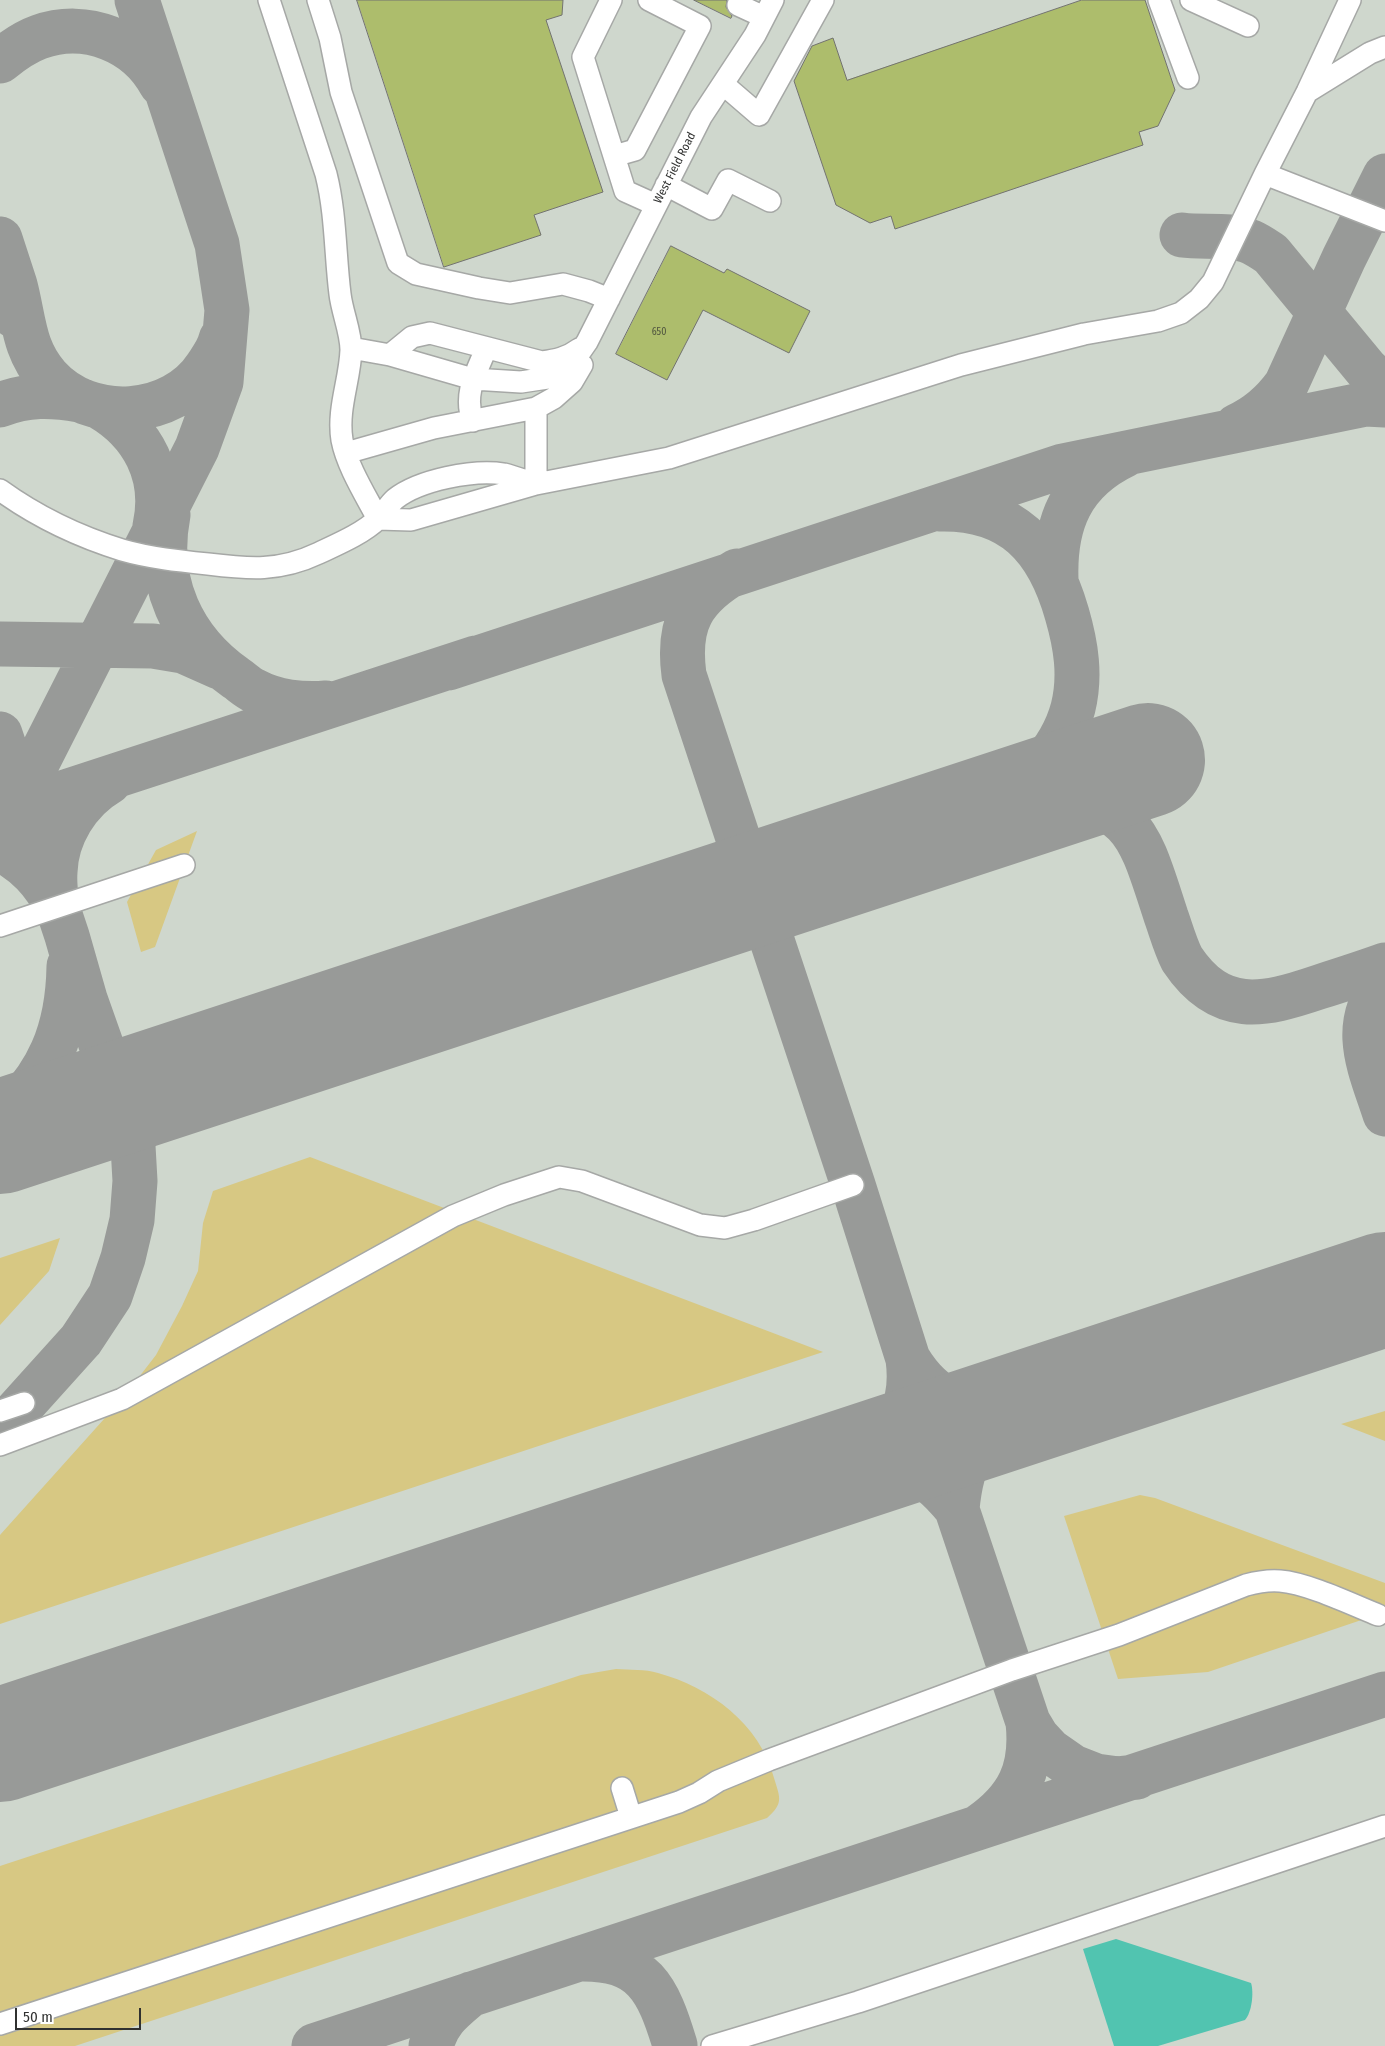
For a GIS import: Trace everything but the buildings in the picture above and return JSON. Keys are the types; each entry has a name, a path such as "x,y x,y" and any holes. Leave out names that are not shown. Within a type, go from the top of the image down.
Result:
{"street":[{"path":"269,0 326,174 332,200 340,294 351,348 349,370 342,404 341,424 346,453 378,519"},
{"path":"318,0 330,38 341,92 398,263 416,274 510,293 563,284 589,291 608,299"},
{"path":"611,0 583,57 625,191 656,205"},
{"path":"614,156 635,150 700,26 649,0"},
{"path":"723,84 759,115 823,0"},
{"path":"1159,0 1188,78"},
{"path":"1191,0 1248,26"},
{"path":"378,519 411,520 536,484 668,458 961,365 1084,334 1158,321 1181,313 1199,299 1213,282 1307,92 1350,0"},
{"path":"738,5 768,8"},
{"name":"West Field Road","path":"587,342 701,117 755,35 768,8"},
{"path":"1307,92 1370,53 1385,47"},
{"path":"1265,174 1385,221"},
{"path":"666,185 712,209 728,180 770,201"},
{"path":"390,355 412,337 430,333 542,362 558,360 572,354 587,342"},
{"path":"351,348 390,355 473,379 521,382 554,377 571,365 587,342"},
{"path":"346,453 434,428 536,408 554,398 572,382 584,362 587,342"},
{"path":"473,420 469,410 468,399 473,379 486,349"},
{"path":"536,408 536,484"},
{"path":"0,490 63,526 121,550 165,560 254,569 281,566 317,554 349,538 378,519 394,500 410,490 438,480 470,474 502,474 536,484"},
{"path":"0,926 184,865"},
{"path":"0,1445 122,1399 453,1216 504,1195 559,1177 582,1181 700,1226 725,1228 754,1220 852,1184"},
{"path":"0,1411 24,1403"},
{"path":"0,2024 679,1802 699,1793 718,1780 778,1757 1012,1670 1119,1635 1241,1587 1262,1581 1298,1584 1378,1615"},
{"path":"622,1788 631,1818"},
{"path":"712,2046 858,2002 1385,1826"}],"shaded area":[{"path":"0,0 1385,0 1385,2046 0,2046"},
{"path":"197,831 155,947 141,952 127,902 156,850"},
{"path":"310,1157 823,1352 0,1624 0,1535 122,1399 156,1355 198,1271 203,1223 213,1191"},
{"path":"60,1238 49,1271 0,1325 0,1258"},
{"path":"1385,1411 1385,1441 1341,1424"},
{"path":"1140,1495 1155,1498 1385,1583 1385,1612 1208,1672 1118,1679 1064,1516"},
{"path":"616,1669 648,1671 677,1679 714,1698 730,1710 745,1725 767,1759 779,1795 778,1804 772,1813 767,1818 75,2046 0,2046 0,1866 581,1675"},
{"path":"1116,1939 1251,1983 1252,2002 1245,2020 1158,2046 1114,2046 1083,1949"}],"taxiway":[{"path":"32,830 31,798 36,765 197,448 221,382 227,310 217,244 137,0"},
{"path":"0,61 18,48 39,37 57,32 75,31 92,33 109,38 139,56 161,84"},
{"path":"1237,426 1264,409 1286,385 1344,258 1385,176"},
{"path":"1182,235 1243,239 1271,254 1366,369 1385,387"},
{"path":"0,239 15,285 13,315"},
{"path":"15,285 29,345 48,377 65,392 86,402 108,408 130,409 153,405 174,396 192,383 207,366 217,350 221,339"},
{"path":"0,405 10,401 40,396 80,400"},
{"path":"448,668 1063,466 1366,404 1385,405"},
{"path":"100,407 128,429 148,457 154,473 157,490 158,508 155,526"},
{"path":"1056,580 1058,540 1070,506 1079,491 1091,477 1106,465 1125,455"},
{"path":"939,509 965,510 987,515 1007,524 1023,536 1037,551 1049,569 1059,590 1075,649 1077,684 1073,708 1059,741 1049,756 1026,781 984,814"},
{"path":"168,515 165,540 170,586 177,607 187,627 201,646 217,663 250,688 263,695 289,702 326,703"},
{"path":"737,571 709,591 691,613 683,640 684,675 853,1185 933,1438 1028,1722 1037,1737 1050,1751 1073,1767 1096,1776 1118,1779 1137,1777"},
{"path":"0,644 153,646 183,651 219,667"},
{"path":"4,812 476,658"},
{"path":"0,734 67,936 85,999 120,1098 133,1146 135,1181 132,1220 123,1258 110,1296 81,1340 0,1430"},
{"path":"0,849 18,860 40,881 57,907 55,885 56,859 64,832 79,809 109,782"},
{"path":"1039,796 1071,799 1096,805 1114,815 1128,827 1139,843 1148,863 1182,959 1196,977 1212,990 1227,998 1261,1002 1279,999 1385,965"},
{"path":"0,1120 31,1087 52,1051 60,1032 65,1011 69,966"},
{"path":"1385,980 1374,997 1368,1013 1365,1030 1368,1062 1385,1114"},
{"path":"1347,1301 1369,1289 1385,1276"},
{"path":"908,1359 919,1375 931,1387 943,1397 956,1403 986,1409 1022,1409 993,1429 974,1449 963,1474 957,1509 930,1481 904,1468 874,1466 836,1470 871,1451 891,1433 898,1422 907,1399 909,1386 908,1359"},
{"path":"314,2046 1385,1694"},
{"path":"980,1826 1005,1805 1014,1794 1020,1782 1028,1754 1028,1722"},
{"path":"578,1959 600,1960 619,1964 645,1980 662,2008 675,2045"},
{"path":"431,2046 441,2023 451,2011 471,1994"}],"runway":[{"path":"0,1137 1148,760"},
{"path":"0,1745 1385,1289"}]}
